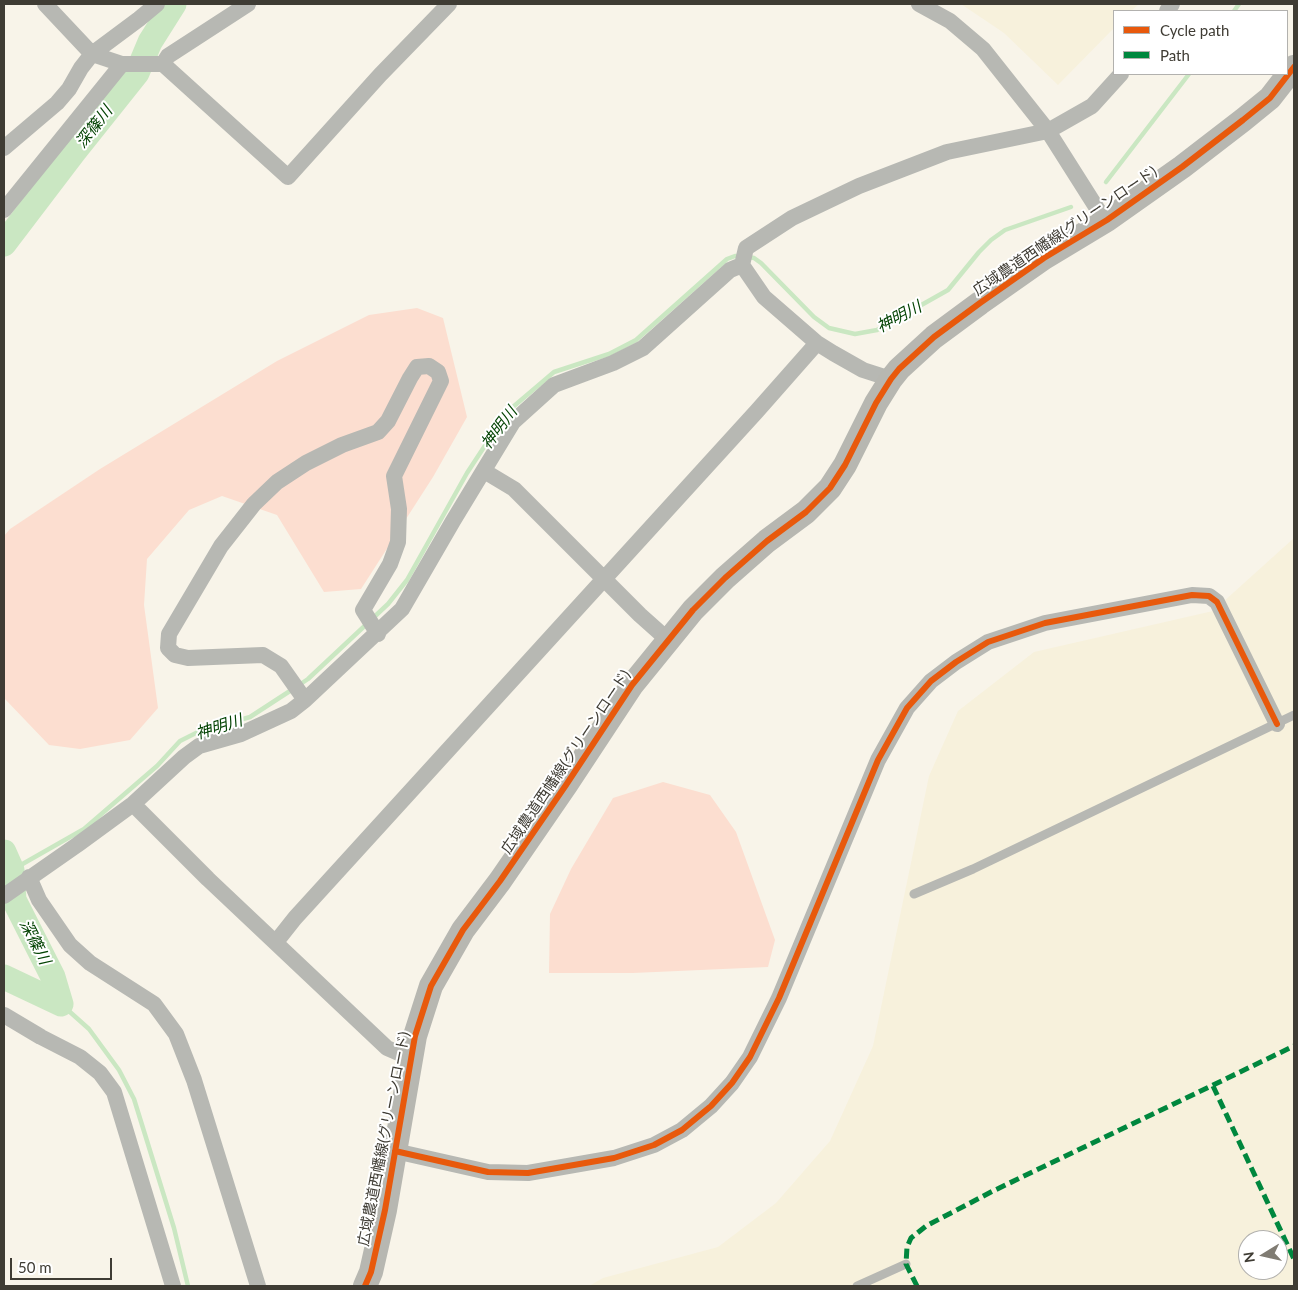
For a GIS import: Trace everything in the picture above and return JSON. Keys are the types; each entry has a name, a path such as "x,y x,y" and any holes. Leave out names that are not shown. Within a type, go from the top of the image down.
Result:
{"street":[{"path":"45,4 92,54 122,64 163,64 288,178 380,75 449,4"},
{"path":"4,148 30,124 57,104 92,54 157,4"},
{"path":"163,64 168,56 248,4"},
{"path":"919,4 950,21 983,49 1048,131 1105,221"},
{"path":"4,210 122,64"},
{"name":"広域農道西幡線(グリーンロード)","path":"365,1286 371,1272 385,1210 410,1058 431,986 463,930 500,881 632,685 693,610 724,578 767,541 806,512 830,488 845,465 890,379 899,369 934,337 980,303 1044,258 1105,221 1182,167 1270,98 1294,68"},
{"path":"890,379 863,370 817,343 764,297 742,266 746,248 792,218 859,186 938,155 1048,131 1092,106 1120,75"},
{"path":"4,896 132,804 184,757 200,746 241,734 291,711 300,692 373,626 402,610 513,422 554,385 613,363 643,348 730,270 742,266"},
{"path":"276,942 295,918 817,343"},
{"path":"300,692 281,666 263,655 188,658 175,655 168,648 169,634 221,546 254,504 277,482 306,463 342,445 378,432 388,422 417,367 428,366 438,372 441,381 394,476 399,509 398,542 390,564 363,610 373,626"},
{"path":"484,471 514,490 603,580 668,640"},
{"path":"394,1151 488,1172 528,1173 614,1158 654,1145 682,1130 711,1106 732,1083 750,1057 779,998 878,760 907,708 932,681 956,662 988,642 1045,623 1192,595 1209,596 1217,602 1277,724"},
{"path":"132,804 208,879 387,1048 410,1058"},
{"path":"29,877 39,900 70,945 90,963 154,1004 176,1034 194,1080 258,1286"},
{"path":"4,1014 41,1037 80,1057 100,1073 114,1092 173,1286"}],"lane":[{"path":"914,894 973,869 1294,716"},
{"path":"857,1286 906,1264"}],"shaded area":[{"path":"961,4 1139,4 1132,10 1113,10 1113,29 1058,85 1004,33"},
{"path":"417,308 443,318 467,417 433,477 361,589 324,592 277,515 222,496 189,510 147,559 144,605 158,708 130,740 80,749 49,745 4,698 4,536 10,529 100,469 277,361 369,315"},
{"path":"1294,538 1294,1286 589,1286 603,1278 718,1247 776,1203 830,1141 873,1046 929,776 958,711 1034,652 1213,611"},
{"path":"663,782 710,795 736,832 775,940 768,967 633,973 549,973 550,914 571,869 613,798"}],"waterway":[{"name":"深篠川","path":"4,244 137,73 150,42 174,4"},
{"name":"神明川","path":"1235,10 1239,4"},
{"name":"神明川","path":"1106,182 1188,75"},
{"name":"神明川","path":"748,257 754,258 761,263 814,317 829,328 855,334 877,330 948,290 979,252 1005,230 1071,207"},
{"name":"神明川","path":"299,685 308,679 388,604 407,580 467,473 507,412 554,372 609,354 636,340 727,259 740,256"},
{"name":"神明川","path":"12,870 84,829 157,766 180,741 198,732 250,717 293,689"},
{"name":"深篠川","path":"4,852 12,870 14,900 53,977 61,1004"},
{"path":"4,977 61,1004"},
{"path":"61,1004 89,1029 119,1070 134,1099 174,1228 188,1286"}],"marked path":[{"path":"917,1286 906,1264 907,1247 911,1238 926,1226 993,1191 1294,1046"},
{"path":"1213,1086 1294,1259"}],"cycle path":[{"path":"1288,75 1294,67"},
{"path":"365,1286 371,1272 385,1210 415,1036 431,986 463,930 500,881 632,685 693,610 725,578 767,541 806,512 830,488 845,465 876,403 899,369 934,337 980,303 1044,258 1107,220 1182,167 1270,98 1288,75"},
{"path":"395,1151 488,1172 528,1173 614,1158 654,1145 682,1130 711,1106 732,1083 750,1057 779,998 878,760 907,708 931,681 956,662 988,642 1045,623 1192,595 1209,596 1217,602 1277,724"}]}
